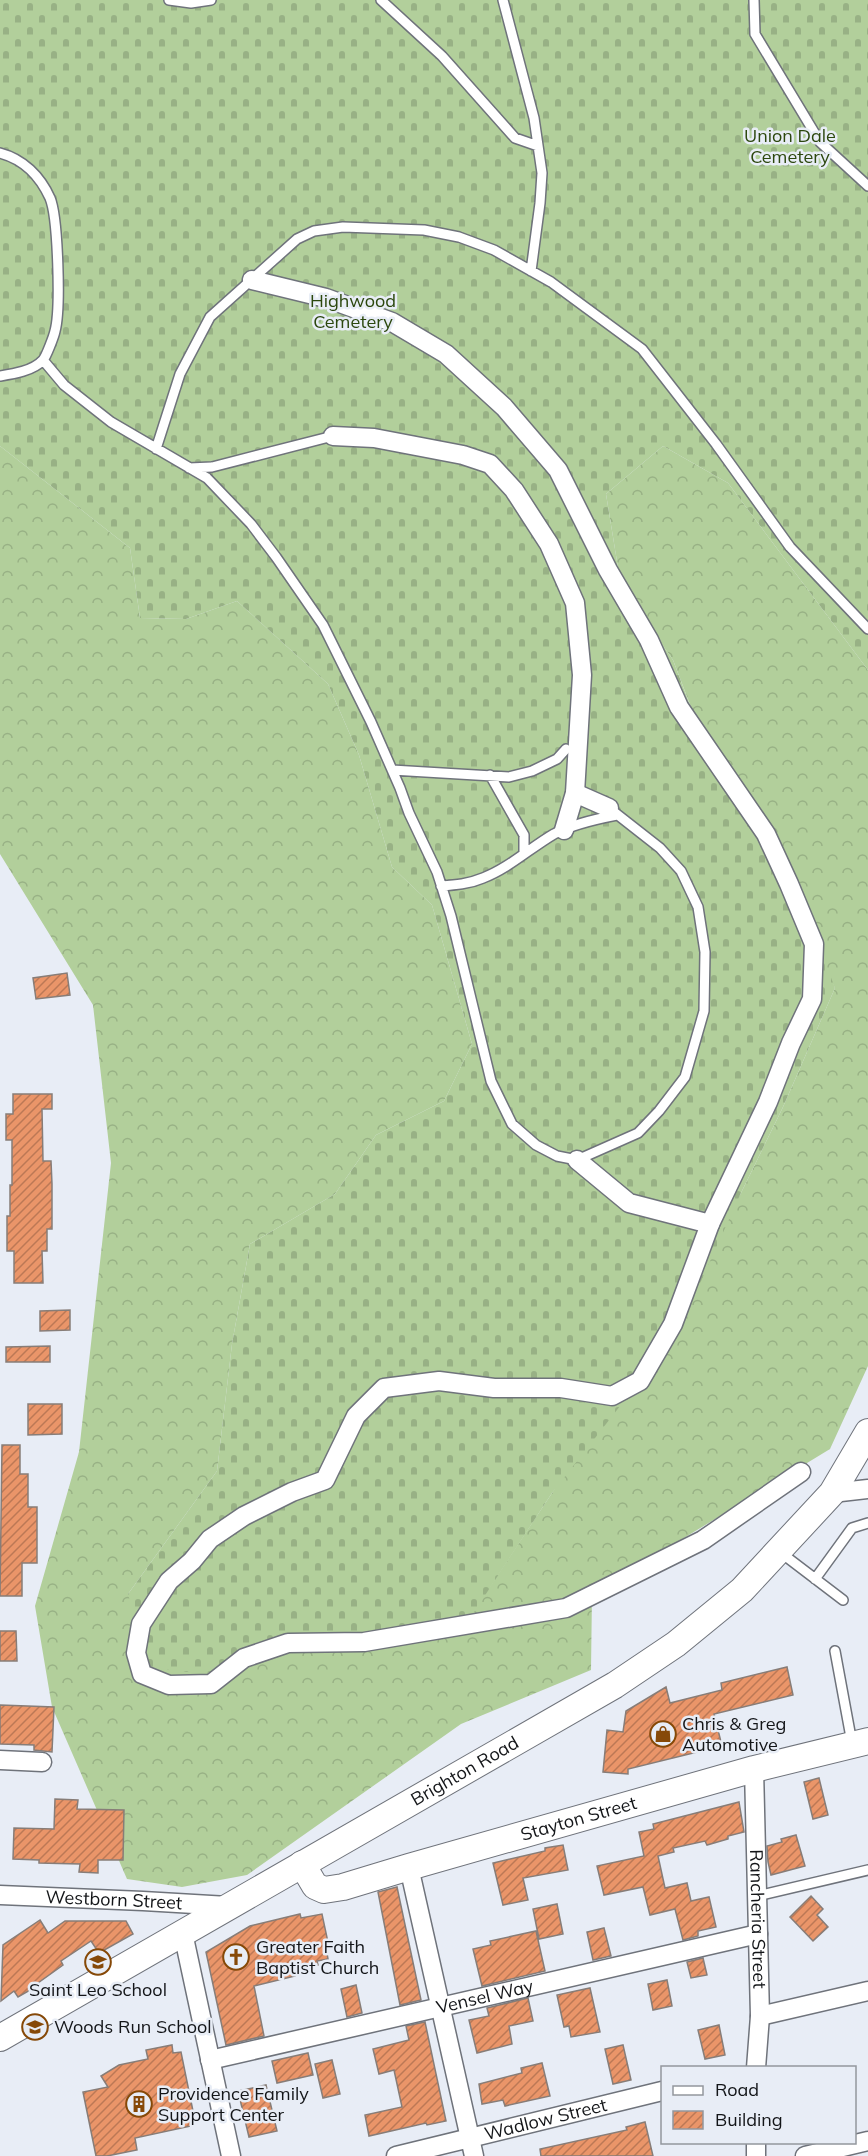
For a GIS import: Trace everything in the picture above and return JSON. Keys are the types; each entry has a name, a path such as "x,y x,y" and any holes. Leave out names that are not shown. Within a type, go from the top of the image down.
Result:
{"street":[{"path":"252,280 326,298 392,322 446,354 504,407 558,470 608,570 648,640 680,707 765,834 789,884 813,944 812,999 791,1043 768,1102 710,1224 673,1324 640,1381 612,1396 561,1388 494,1388 439,1381 384,1388 356,1416 325,1480 292,1492 244,1516 210,1539 192,1561 169,1581 141,1624 135,1653 142,1674 169,1685 211,1684 244,1658 288,1642 364,1642 566,1608 703,1540 801,1472"},
{"path":"333,436 374,438 463,455 490,464 514,490 549,544 575,603 582,675 572,744 575,794 564,830"},
{"path":"575,794 613,812"},
{"path":"577,1160 629,1203 710,1224"},
{"name":"Brighton Road","path":"0,2038 615,1685 676,1644 742,1590 832,1493 868,1432"},
{"path":"832,1493 868,1489"},
{"name":"Stayton Street","path":"302,1864 315,1886 324,1890 343,1887 754,1769 860,1743"},
{"path":"0,1760 42,1762"},
{"name":"Rancheria Street","path":"754,1769 760,2016 756,2066"},
{"path":"409,1867 472,2147"},
{"name":"Westborn Street","path":"0,1895 228,1906"},
{"path":"183,1933 231,2156"},
{"name":"Vensel Way","path":"210,2060 758,1934"},
{"path":"760,2016 868,1991"},
{"name":"Wadlow Street","path":"396,2156 472,2147 661,2092"},
{"path":"805,2156 855,2144"}],"lane":[{"path":"169,0 191,3 211,0"},
{"path":"381,0 442,56 515,138 538,146"},
{"path":"504,0 529,96 542,173 531,270"},
{"path":"754,0 755,33 820,142 868,186"},
{"path":"0,153 24,164 33,172 50,199 57,240 56,330 43,360 21,372 0,376"},
{"path":"156,449 180,375 210,317 297,239 314,231 343,226 424,230 459,237 494,250 551,282 642,349 716,444 790,547 868,629"},
{"path":"43,360 64,385 111,422 207,478 251,524 312,608 343,661 441,886 451,916 491,1081 512,1124 536,1145 557,1156 577,1160 638,1133 660,1111 685,1077 704,1011 705,952 698,907 681,871 660,848 613,812 564,830 500,870 481,879 464,884 441,886"},
{"path":"189,468 212,467 333,436"},
{"path":"392,770 509,777 532,771 557,759 572,744"},
{"path":"490,775 524,835 524,854"},
{"path":"815,1579 852,1528 868,1523"},
{"path":"778,1551 843,1600"},
{"path":"835,1651 860,1743"},
{"path":"757,1896 868,1870"}],"green space":[{"name":"Highwood Cemetery","path":"0,0 868,0 868,670 728,483 663,446 606,494 621,586 673,660 699,729 783,852 835,988 783,1107 678,1332 552,1493 461,1632 284,1642 204,1674 148,1667 128,1594 217,1471 232,1344 250,1244 335,1194 376,1135 444,1101 472,1044 432,905 392,867 359,755 328,684 237,601 186,619 140,618 130,548 0,446"},
{"path":"0,446 130,548 140,618 186,619 237,601 328,684 359,755 392,867 432,905 472,1044 444,1101 376,1135 335,1194 250,1244 232,1344 217,1471 128,1594 284,1642 460,1632 552,1493 740,1195 783,1107 835,988 699,728 673,660 621,586 606,494 663,446 728,483 868,670 868,1366 830,1449 592,1594 591,1670 461,1724 247,1875 182,1887 127,1879 52,1707 35,1606 79,1452 111,1163 93,1005 0,854"}],"building":[{"path":"67,973 70,995 36,999 33,978"},
{"path":"13,1094 52,1094 52,1109 42,1109 43,1161 51,1161 52,1184 52,1229 47,1229 47,1251 42,1251 43,1283 14,1283 14,1251 7,1251 7,1216 10,1216 10,1185 12,1185 12,1140 6,1140 6,1114 13,1114"},
{"path":"70,1310 70,1330 40,1331 40,1311"},
{"path":"50,1346 50,1362 6,1362 6,1347"},
{"path":"28,1404 62,1404 62,1434 28,1435"},
{"path":"2,1445 20,1445 20,1474 28,1474 28,1507 37,1507 37,1563 22,1563 22,1596 0,1596"},
{"path":"0,1631 16,1631 17,1661 0,1661"},
{"name":"Chris & Greg Automotive","path":"787,1667 793,1695 714,1714 722,1746 628,1769 628,1774 603,1772 607,1730 623,1732 626,1711 666,1687 670,1703 722,1690 721,1683"},
{"path":"0,1705 54,1707 52,1752 34,1750 34,1745 0,1744"},
{"path":"819,1778 828,1815 813,1819 804,1782"},
{"path":"55,1799 78,1800 77,1809 124,1810 123,1860 98,1860 98,1873 79,1872 80,1864 39,1863 39,1860 13,1859 14,1828 54,1829"},
{"path":"739,1802 744,1832 707,1845 705,1841 673,1848 674,1852 658,1856 665,1888 687,1883 691,1901 709,1897 716,1927 698,1931 698,1936 683,1940 675,1909 650,1915 643,1887 604,1895 597,1866 644,1856 639,1832 654,1829 653,1824"},
{"path":"796,1835 805,1866 771,1875 767,1846"},
{"path":"563,1845 568,1870 523,1878 528,1900 503,1905 493,1863"},
{"path":"397,1887 421,2000 400,2005 378,1892"},
{"path":"811,1896 823,1909 817,1915 828,1927 813,1941 790,1917"},
{"path":"557,1904 563,1934 539,1939 533,1909"},
{"path":"300,1914 301,1918 322,1914 329,1947 326,1948 328,1959 317,1961 318,1965 293,1970 295,1976 254,1986 264,2036 226,2045 206,1952 250,1926"},
{"path":"40,1920 48,1933 65,1921 126,1921 133,1934 99,1953 91,1941 61,1961 63,1965 38,1983 39,1985 18,1997 14,1991 1,2001 3,1945"},
{"path":"604,1928 611,1956 593,1960 587,1932"},
{"path":"536,1931 545,1971 482,1986 473,1949 491,1945 490,1941"},
{"path":"703,1958 707,1975 691,1978 687,1962"},
{"path":"667,1980 672,2006 653,2010 648,1984"},
{"path":"356,1985 362,2013 347,2017 341,1989"},
{"path":"590,1988 600,2032 571,2037 569,2026 564,2027 557,1995"},
{"path":"528,1998 533,2021 509,2026 512,2044 477,2053 469,2020 489,2016 487,2008"},
{"path":"425,2022 446,2121 427,2125 426,2123 369,2136 365,2115 402,2107 394,2070 379,2074 373,2049 409,2040 406,2026"},
{"path":"719,2025 725,2055 705,2059 698,2030"},
{"name":"Providence Family Support Center","path":"172,2045 173,2053 181,2052 194,2116 190,2117 191,2126 135,2138 137,2150 96,2156 83,2092 108,2087 101,2076 119,2065 148,2059 146,2050"},
{"path":"623,2045 631,2080 613,2084 605,2049"},
{"path":"308,2053 313,2075 277,2083 272,2061"},
{"path":"332,2060 340,2094 323,2098 315,2064"},
{"path":"542,2063 550,2096 505,2106 503,2100 482,2104 479,2084 522,2073 521,2068"},
{"path":"266,2085 277,2131 249,2137 238,2091"},
{"path":"645,2122 653,2156 541,2156 540,2149 627,2130 626,2127"}],"place":[{"name":"Chris & Greg Automotive","path":"663,1734"},
{"name":"Greater Faith Baptist Church","path":"236,1957"},
{"name":"Saint Leo School","path":"98,1962"},
{"name":"Woods Run School","path":"35,2027"},
{"name":"Providence Family Support Center","path":"139,2104"}],"park label":[{"name":"Union Dale Cemetery","path":"790,146"}]}
